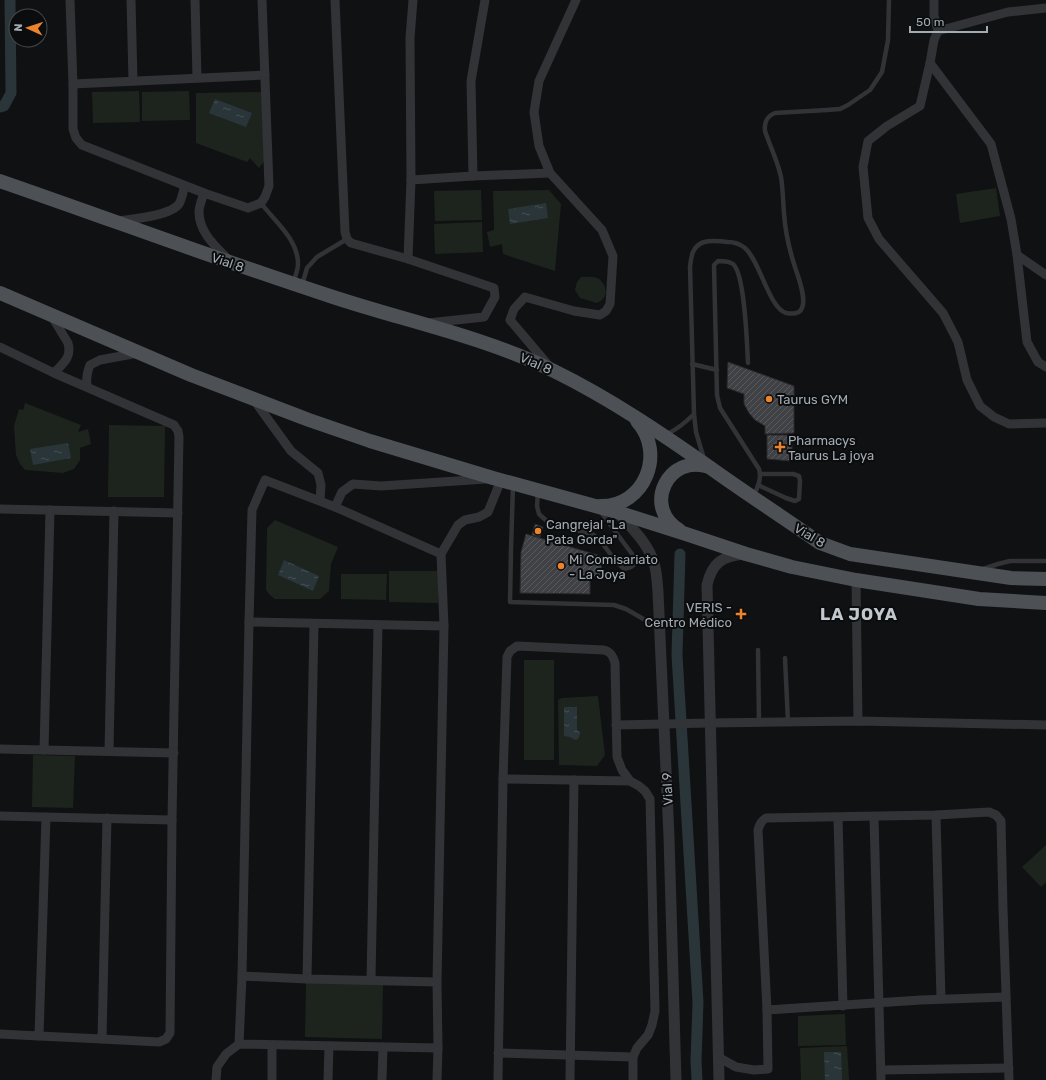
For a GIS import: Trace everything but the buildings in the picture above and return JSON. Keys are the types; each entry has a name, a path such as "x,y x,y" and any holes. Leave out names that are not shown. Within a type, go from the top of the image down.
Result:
{"main road":[{"name":"Vial 8","path":"0,180 297,286 389,315 423,323 479,340 552,370 627,412 708,466 756,491 820,543 850,554 1011,578 1046,579"},
{"path":"0,293 139,353 254,400 309,420 370,441 502,481 617,512 746,554 792,567 856,580 979,599 1046,603"},
{"path":"591,505 603,506 619,502 634,494 646,477 651,457 648,440 641,426 627,412"},
{"path":"686,534 673,527 664,516 661,502 663,487 671,475 683,467 697,465 708,466"}],"street":[{"path":"70,0 73,129 76,138 82,145 185,186 248,208 261,203 269,186 262,0"},
{"path":"131,0 133,81"},
{"path":"195,0 198,78"},
{"path":"335,0 345,232 347,239 351,243 408,259 494,288 495,297 484,317 423,323"},
{"path":"408,259 411,180 410,38 413,0"},
{"path":"473,176 471,81 485,0"},
{"path":"552,370 510,320 514,309 525,297 574,311 600,315 606,311 610,304 613,256 602,230 550,173 539,146 534,112 539,81 576,0"},
{"path":"934,0 934,16 938,31 934,40 920,106 887,126 868,141 864,167 868,218 879,239 943,313 958,342 967,380 980,406 1009,424 1046,423"},
{"path":"938,31 1008,12 1046,8"},
{"path":"930,63 991,144 1011,219 1017,255 1027,342 1038,362 1046,367"},
{"path":"73,84 265,75"},
{"path":"411,180 550,173"},
{"path":"117,222 164,213 174,209 180,202 185,186"},
{"path":"204,193 199,210 202,227 208,239 233,264"},
{"path":"1017,255 1046,275"},
{"path":"51,315 68,343 69,348 68,358 54,373"},
{"path":"0,347 54,373 174,425 177,428 179,438 172,820 170,1033 166,1039 159,1042 0,1034"},
{"path":"87,387 87,372 90,365 100,360 139,353"},
{"path":"254,400 291,451 318,473 321,485 320,500"},
{"path":"239,1044 242,976 252,510 265,480 335,506 441,554"},
{"path":"335,506 342,492 353,484 382,486 502,481 488,512 479,517 465,520 458,525 441,554 444,626 437,982 437,1080"},
{"path":"0,509 178,513"},
{"path":"44,750 50,510"},
{"path":"109,751 114,512"},
{"name":"Vial 9","path":"617,512 637,533 649,550 654,561 658,592 669,837 676,1080"},
{"path":"718,1080 708,585 709,576 712,569 718,562 730,556 746,554"},
{"path":"856,580 858,721"},
{"path":"249,622 444,626"},
{"path":"307,979 314,624"},
{"path":"371,980 378,625"},
{"path":"498,1080 503,779 507,657 510,651 517,646 604,650 610,652 615,663 617,757 622,770 630,781 645,791 650,799 655,1011 648,1035 637,1048 632,1057 633,1080"},
{"path":"616,725 858,721 1046,725"},
{"path":"0,750 174,753"},
{"path":"503,779 630,781"},
{"path":"570,1080 574,780"},
{"path":"718,1057 736,1067 754,1070 768,1069 767,1010 758,830 760,823 766,818 838,818 989,812 996,815 1001,821 1009,1080"},
{"path":"936,815 941,999"},
{"path":"0,816 172,820"},
{"path":"39,1036 46,817"},
{"path":"874,817 881,1080"},
{"path":"102,1039 107,818"},
{"path":"838,818 843,1006"},
{"path":"242,976 437,982"},
{"path":"767,1010 941,999 1006,997"},
{"path":"216,1080 217,1067 226,1054 239,1044 438,1048"},
{"path":"272,1045 272,1080"},
{"path":"328,1080 329,1046"},
{"path":"382,1080 383,1047"},
{"path":"498,1053 632,1057"},
{"path":"881,1070 1009,1068"}],"lane":[{"path":"708,466 700,448 694,414 690,267 692,254 695,248 701,243 706,242 722,241 735,243 744,247 755,263 775,304 781,311 787,313 799,312 802,308 804,300 791,253 786,227 780,176 764,127 769,116 775,112 840,108 848,105 870,90 882,72 888,40 889,0"},
{"path":"261,203 270,215 283,227 296,250 298,265 297,286"},
{"path":"297,286 307,268 317,257 347,239"},
{"path":"748,362 743,296 738,269 732,263 718,262 714,265 717,395 720,408 759,469 760,474 756,491 795,501 799,499 799,476 793,474 760,474"},
{"path":"692,364 717,370"},
{"path":"664,436 675,431 694,414"},
{"path":"502,481 511,549 510,602 614,605 626,609 660,629"},
{"path":"538,490 537,506 539,514 549,523 592,534 599,539 624,569 631,567 635,564 635,558 591,505"},
{"path":"973,573 1010,561 1046,561"},
{"path":"758,650 759,722"},
{"path":"785,658 788,722"}],"shaded area":[{"path":"139,91 140,122 93,123 92,92"},
{"path":"189,91 190,120 142,121 142,92"},
{"path":"264,92 267,157 259,168 250,158 247,162 196,143 196,93"},
{"path":"996,188 1000,216 960,223 956,194"},
{"path":"481,190 482,220 435,221 434,191"},
{"path":"549,190 561,204 555,271 503,254 502,244 490,247 487,232 494,230 493,191"},
{"path":"482,222 483,252 435,254 434,224"},
{"path":"581,277 595,277 601,281 606,291 602,300 597,303 580,298 575,290 577,282"},
{"path":"25,403 81,425 78,432 88,429 91,444 80,448 80,460 74,469 63,473 25,470 20,464 16,455 14,426 19,409 23,410"},
{"path":"109,425 165,426 164,497 108,497"},
{"path":"275,520 338,547 331,564 329,591 320,599 275,599 266,590 267,528"},
{"path":"389,571 438,571 438,603 389,602"},
{"path":"341,574 387,574 386,600 341,599"},
{"path":"524,660 554,660 554,760 524,760"},
{"path":"598,696 605,755 597,766 559,765 558,700 562,698"},
{"path":"33,755 75,756 73,808 32,807"},
{"path":"1046,845 1046,882 1041,887 1022,867"},
{"path":"306,983 383,984 382,1039 305,1037"},
{"path":"845,1014 846,1045 798,1046 798,1016"},
{"path":"847,1046 849,1080 801,1080 800,1048"}],"water":[{"path":"215,99 252,113 246,127 209,113"},
{"path":"546,203 548,218 510,224 508,209"},
{"path":"68,443 71,458 33,465 30,449"},
{"path":"284,560 319,576 313,591 278,575"},
{"path":"564,707 577,707 577,730 580,734 578,739 575,740 564,736"},
{"path":"824,1052 841,1052 842,1080 825,1080"}],"waterway":[{"path":"0,107 4,106 11,93 10,0"},
{"path":"680,554 677,655 698,1002 696,1061 697,1080"}],"place":[{"name":"Taurus GYM","path":"769,399"},
{"name":"Pharmacys Taurus La joya","path":"780,447"},
{"name":"Cangrejal \"La Pata Gorda\"","path":"538,531"},
{"name":"Mi Comisariato - La Joya","path":"561,566"},
{"name":"VERIS - Centro Médico","path":"741,614"}],"district":[{"name":"LA JOYA","path":"859,614"}]}
